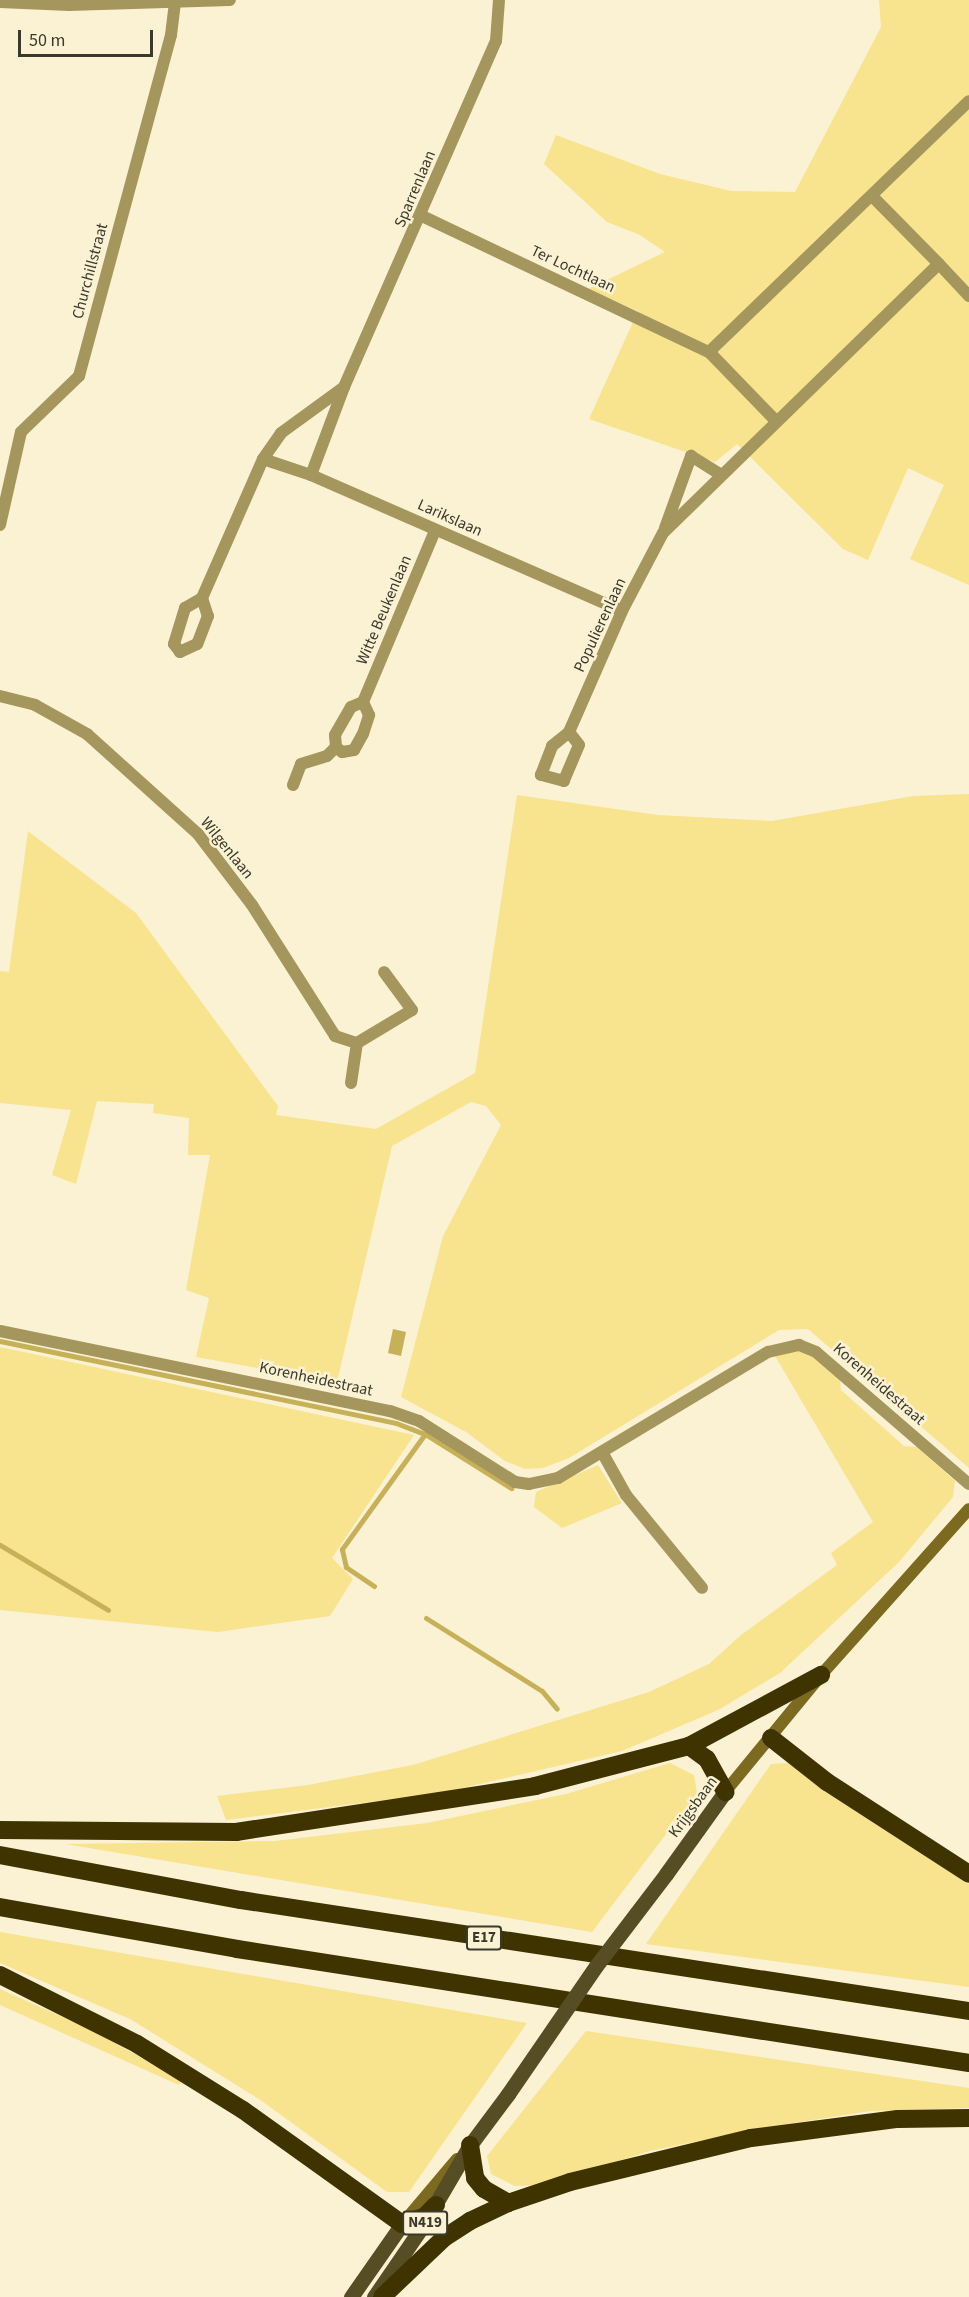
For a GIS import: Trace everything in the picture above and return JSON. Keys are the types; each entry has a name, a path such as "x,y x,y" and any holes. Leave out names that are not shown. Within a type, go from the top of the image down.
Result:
{"highway":[{"path":"0,1830 236,1832 535,1786 689,1746 821,1675"},
{"path":"771,1738 827,1782 969,1874"},
{"path":"689,1746 707,1759 725,1792"},
{"name":"E17","path":"0,1855 241,1900 969,2011"},
{"path":"0,1907 237,1949 969,2063"},
{"path":"0,1975 137,2044 243,2110 402,2224 424,2217 436,2205"},
{"path":"382,2297 444,2238 508,2203 570,2182 751,2138 898,2119 969,2118"},
{"path":"470,2145 476,2178 484,2189 508,2203"}],"main road":[{"name":"Krijgsbaan","path":"351,2297 402,2224 470,2145 508,2094 596,1966 725,1792 821,1675 969,1509"},
{"name":"Krijgsbaan","path":"374,2297 436,2205 470,2145"}],"street":[{"path":"0,2 175,3 230,0"},
{"name":"Sparrenlaan","path":"311,475 344,387 423,216 496,41 499,0"},
{"name":"Churchillstraat","path":"0,525 21,432 79,376 171,35 175,3"},
{"path":"709,352 873,197 969,101"},
{"path":"873,197 969,296"},
{"name":"Ter Lochtlaan","path":"423,216 709,352 775,420"},
{"path":"775,420 939,264"},
{"name":"Sparrenlaan","path":"202,598 263,459 281,433 344,387"},
{"name":"Populierenlaan","path":"663,533 753,445 775,420"},
{"name":"Populierenlaan","path":"569,732 622,611 663,533 691,456 722,475"},
{"name":"Larikslaan","path":"263,459 311,475 622,611"},
{"name":"Witte Beukenlaan","path":"336,747 349,754 354,750 367,725 369,715 363,702 435,531"},
{"name":"Wilgenlaan","path":"0,696 34,705 87,734 198,834 252,905 335,1036 357,1043"},
{"name":"Witte Beukenlaan","path":"293,785 301,764 327,756 336,747 335,735 345,716 356,704 363,702"},
{"path":"351,1083 357,1043 412,1011 384,972"},
{"name":"Korenheidestraat","path":"0,1331 390,1411 419,1421 515,1482 528,1485 558,1478 768,1352 799,1345 816,1352 969,1484"},
{"path":"602,1452 626,1495 702,1588"}],"shaded area":[{"path":"879,0 969,0 969,585 910,559 944,485 908,468 868,560 843,549 737,444 715,462 589,419 638,311 588,289 665,252 640,235 607,222 544,164 556,135 660,174 731,191 795,192 881,27"},
{"path":"969,794 969,1468 808,1329 779,1330 569,1458 543,1468 525,1469 505,1461 466,1432 401,1397 443,1236 501,1125 486,1106 471,1102 392,1146 337,1382 196,1357 209,1298 186,1290 210,1155 188,1155 189,1118 153,1113 154,1104 97,1101 76,1184 52,1175 71,1110 0,1103 0,971 9,972 28,831 136,913 278,1106 276,1115 376,1129 475,1073 517,795 658,815 772,821 913,796"},
{"path":"393,1329 406,1332 401,1356 388,1353"},
{"path":"0,1347 414,1435 332,1558 353,1579 330,1616 218,1632 0,1610"},
{"path":"796,1351 815,1356 840,1380 841,1390 904,1446 917,1447 955,1481 953,1497 899,1562 780,1673 718,1710 622,1751 441,1793 226,1820 217,1796 308,1785 413,1765 649,1692 709,1664 741,1635 837,1565 831,1553 873,1522 775,1356"},
{"path":"598,1465 622,1503 562,1528 534,1507 536,1492"},
{"path":"670,1763 694,1775 697,1793 592,1932 65,1844 275,1841 427,1823 566,1794"},
{"path":"788,1763 969,1884 969,1987 646,1944 771,1764"},
{"path":"0,1932 527,2023 409,2192 387,2192 259,2099 130,2019 0,1963"},
{"path":"0,1989 85,2027 182,2080 179,2085 0,2005"},
{"path":"586,2031 969,2088 969,2108 870,2111 762,2128 650,2151 541,2185 515,2186 491,2174 487,2156"}],"waterway":[{"path":"0,1341 396,1423 425,1434 511,1488"},
{"path":"374,1586 346,1567 342,1549 425,1434"},
{"path":"0,1545 108,1610"},
{"path":"426,1618 542,1691 557,1709"}]}
